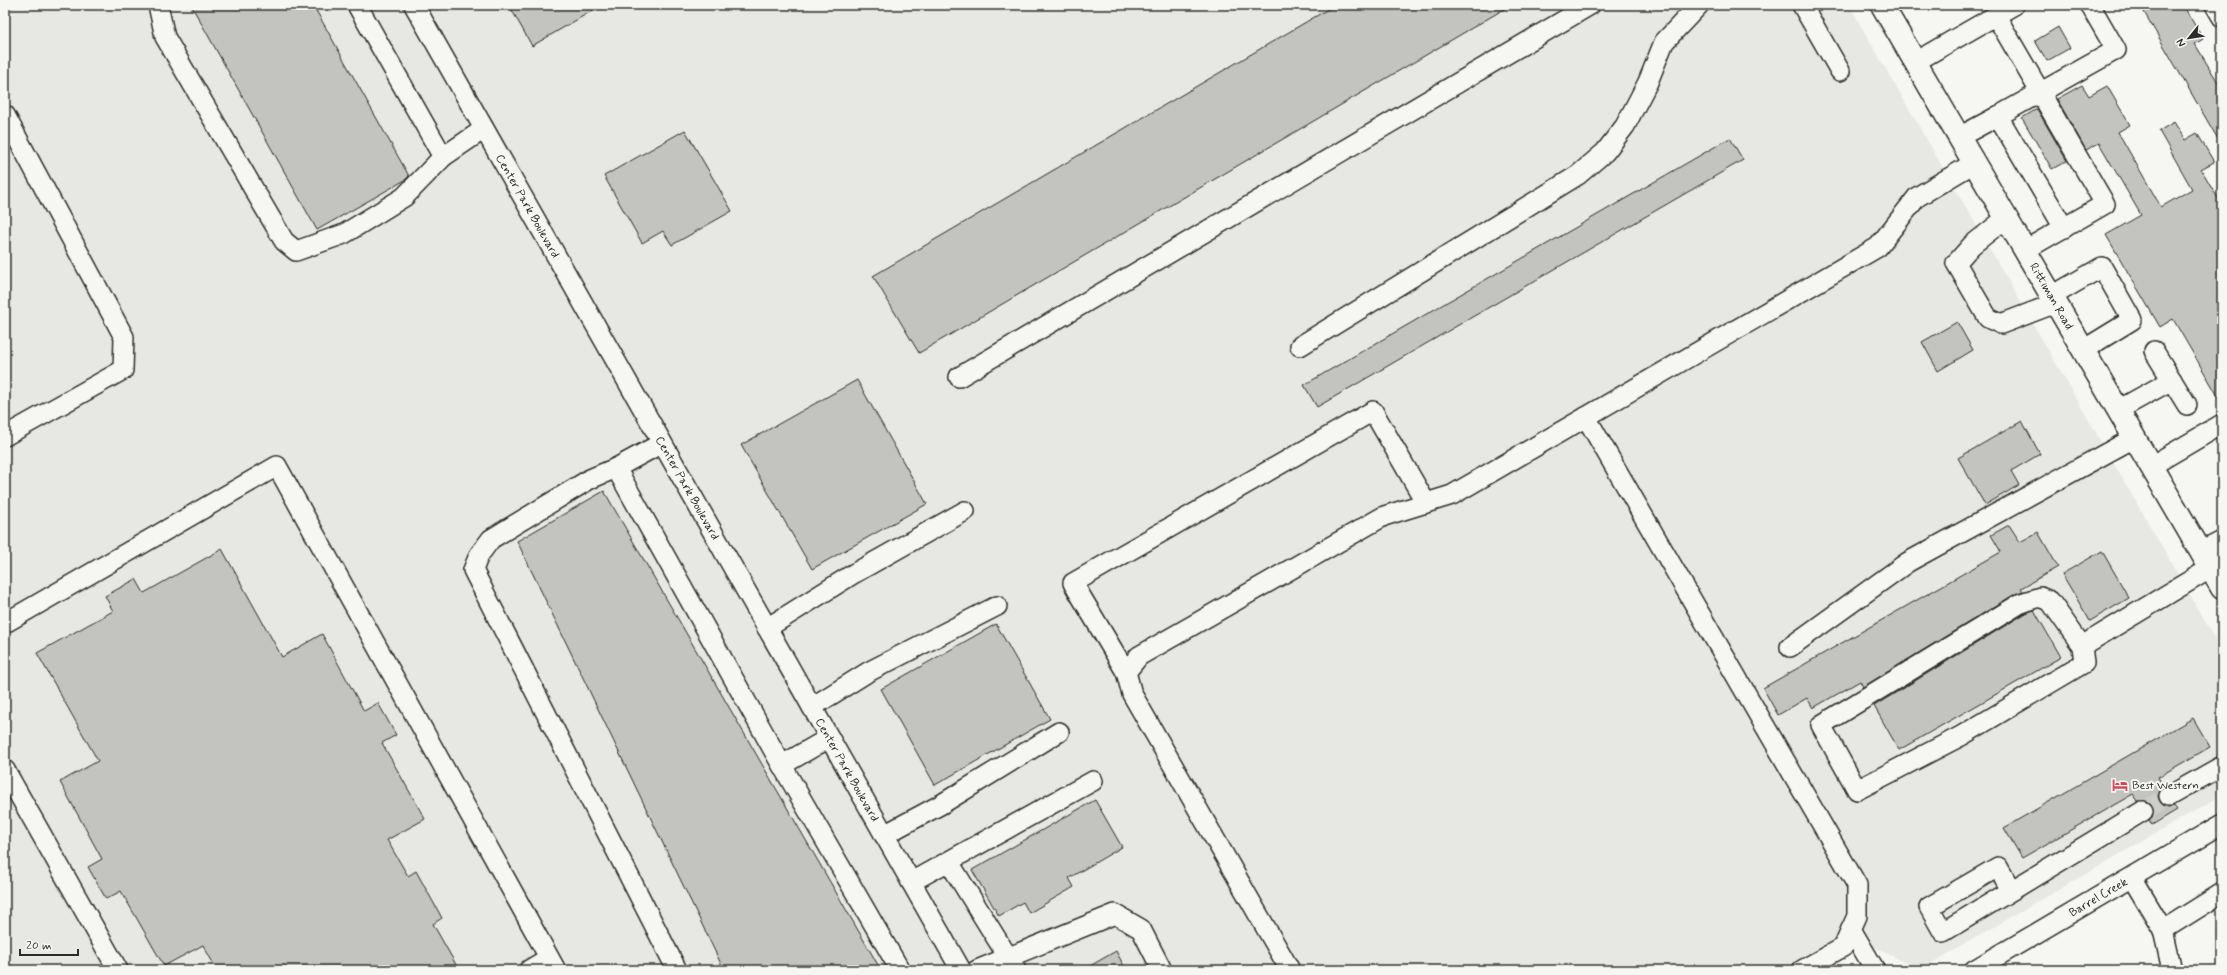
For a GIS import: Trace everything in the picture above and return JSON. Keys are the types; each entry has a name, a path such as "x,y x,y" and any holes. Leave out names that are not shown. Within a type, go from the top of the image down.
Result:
{"main road":[{"name":"Rittiman Road","path":"1886,6 1915,62 2222,588"}],"street":[{"path":"158,5 165,37 284,241 296,251 344,234 404,197 443,157 484,129"},
{"path":"357,5 443,157"},
{"name":"Center Park Boulevard","path":"414,5 961,970"},
{"path":"959,377 1590,5"},
{"path":"1300,346 1584,170 1605,152 1626,126 1648,82 1664,42 1699,5"},
{"path":"1802,5 1840,71"},
{"path":"1915,62 2014,5"},
{"path":"1959,137 2116,50 2090,5"},
{"path":"2215,5 2222,17"},
{"path":"1996,16 2105,204 2025,250"},
{"path":"5,115 124,337 123,370 5,436"},
{"path":"1998,116 2064,228"},
{"path":"1126,672 1139,656 1377,520 1452,495 1878,247 1917,197 1974,163"},
{"path":"2006,218 1972,245 1956,263 1988,318 2001,324 2054,300 2102,266 2132,320 2084,350"},
{"path":"2154,351 2188,405"},
{"path":"2118,410 2172,380"},
{"path":"1290,970 1132,694 1126,672 1073,583 1373,411 1426,503"},
{"path":"1586,417 1857,885 1857,916 1843,947 1802,970"},
{"path":"2151,466 2222,424"},
{"path":"1790,647 1908,562 2134,438"},
{"path":"662,443 616,468 590,479 491,539 479,555 473,570 677,970"},
{"path":"5,622 277,466 552,964 529,970"},
{"path":"616,468 782,765 900,970"},
{"path":"767,628 853,574 966,511"},
{"path":"2082,646 2206,560 2222,541"},
{"path":"2040,597 2050,601 2082,646 2084,663 1961,736 1857,790 1820,725 2021,603 2040,597"},
{"path":"812,707 868,672 997,606"},
{"path":"884,835 940,805 1059,732"},
{"path":"782,765 829,738"},
{"path":"2169,796 2222,766"},
{"path":"5,770 118,970"},
{"path":"911,882 1093,781"},
{"path":"2011,890 2143,811"},
{"name":"Barrel Creek","path":"1974,970 2222,824"},
{"path":"949,862 1012,963"},
{"path":"2132,878 2163,930 2172,970"},
{"path":"2163,930 2222,893"},
{"path":"977,970 1012,963 1115,914 1141,929 1162,970"},
{"path":"1851,929 1875,970"}],"shaded area":[{"path":"5,5 1849,5 2222,651 2222,795 1920,970 1846,933 1783,970 5,970"}],"building":[{"path":"191,5 313,5 409,176 405,180 317,230"},
{"path":"509,5 602,5 532,46"},
{"path":"1335,5 1511,5 919,353 873,276"},
{"path":"2140,5 2183,5 2203,39 2195,44 2222,89 2222,146"},
{"path":"2058,27 2070,48 2047,61 2035,41"},
{"path":"2082,85 2089,96 2107,86 2130,125 2118,132 2161,207 2192,189 2159,131 2174,122 2185,140 2197,133 2214,162 2201,169 2222,205 2222,403 2173,319 2160,327 2106,235 2141,215 2099,143 2086,150 2057,99"},
{"path":"2037,109 2067,161 2052,169 2022,118"},
{"path":"685,130 732,211 672,245 663,231 642,243 604,176"},
{"path":"1730,138 1743,160 1317,407 1304,385"},
{"path":"1957,322 1973,350 1938,371 1922,342"},
{"path":"857,380 927,504 812,569 741,445"},
{"path":"2022,421 2040,454 2011,471 2019,485 1985,505 1958,458"},
{"path":"604,491 881,970 724,970 517,541"},
{"path":"2009,525 2020,542 2038,532 2058,567 2021,588 2023,591 2015,594 1863,687 1860,681 1813,708 1807,698 1778,715 1763,688 2001,552 1991,535"},
{"path":"222,549 282,657 322,634 364,711 378,703 396,735 382,743 425,819 387,840 408,876 416,871 442,918 433,924 459,970 217,970 203,945 164,966 121,891 106,899 88,867 102,859 60,782 98,761 37,653 113,611 105,596 136,579 144,593"},
{"path":"2102,551 2129,598 2090,621 2062,574"},
{"path":"2034,610 2061,657 1899,750 1874,706 2026,613"},
{"path":"996,624 1050,719 935,785 881,689"},
{"name":"Best Western","path":"2193,718 2210,747 2158,777 2163,787 2158,796 2160,802 2169,807 2174,806 2177,810 2152,825 2149,820 2153,816 2153,806 2148,801 2138,801 2133,794 2022,858 2004,828"},
{"path":"1095,800 1122,847 1069,878 1074,887 1029,913 1023,902 999,916 972,870"},
{"path":"1116,951 1126,970 1083,970"}],"tunnel":[{"path":"2143,811 2169,796"}],"place":[{"name":"Best Western","path":"2120,785"}]}
